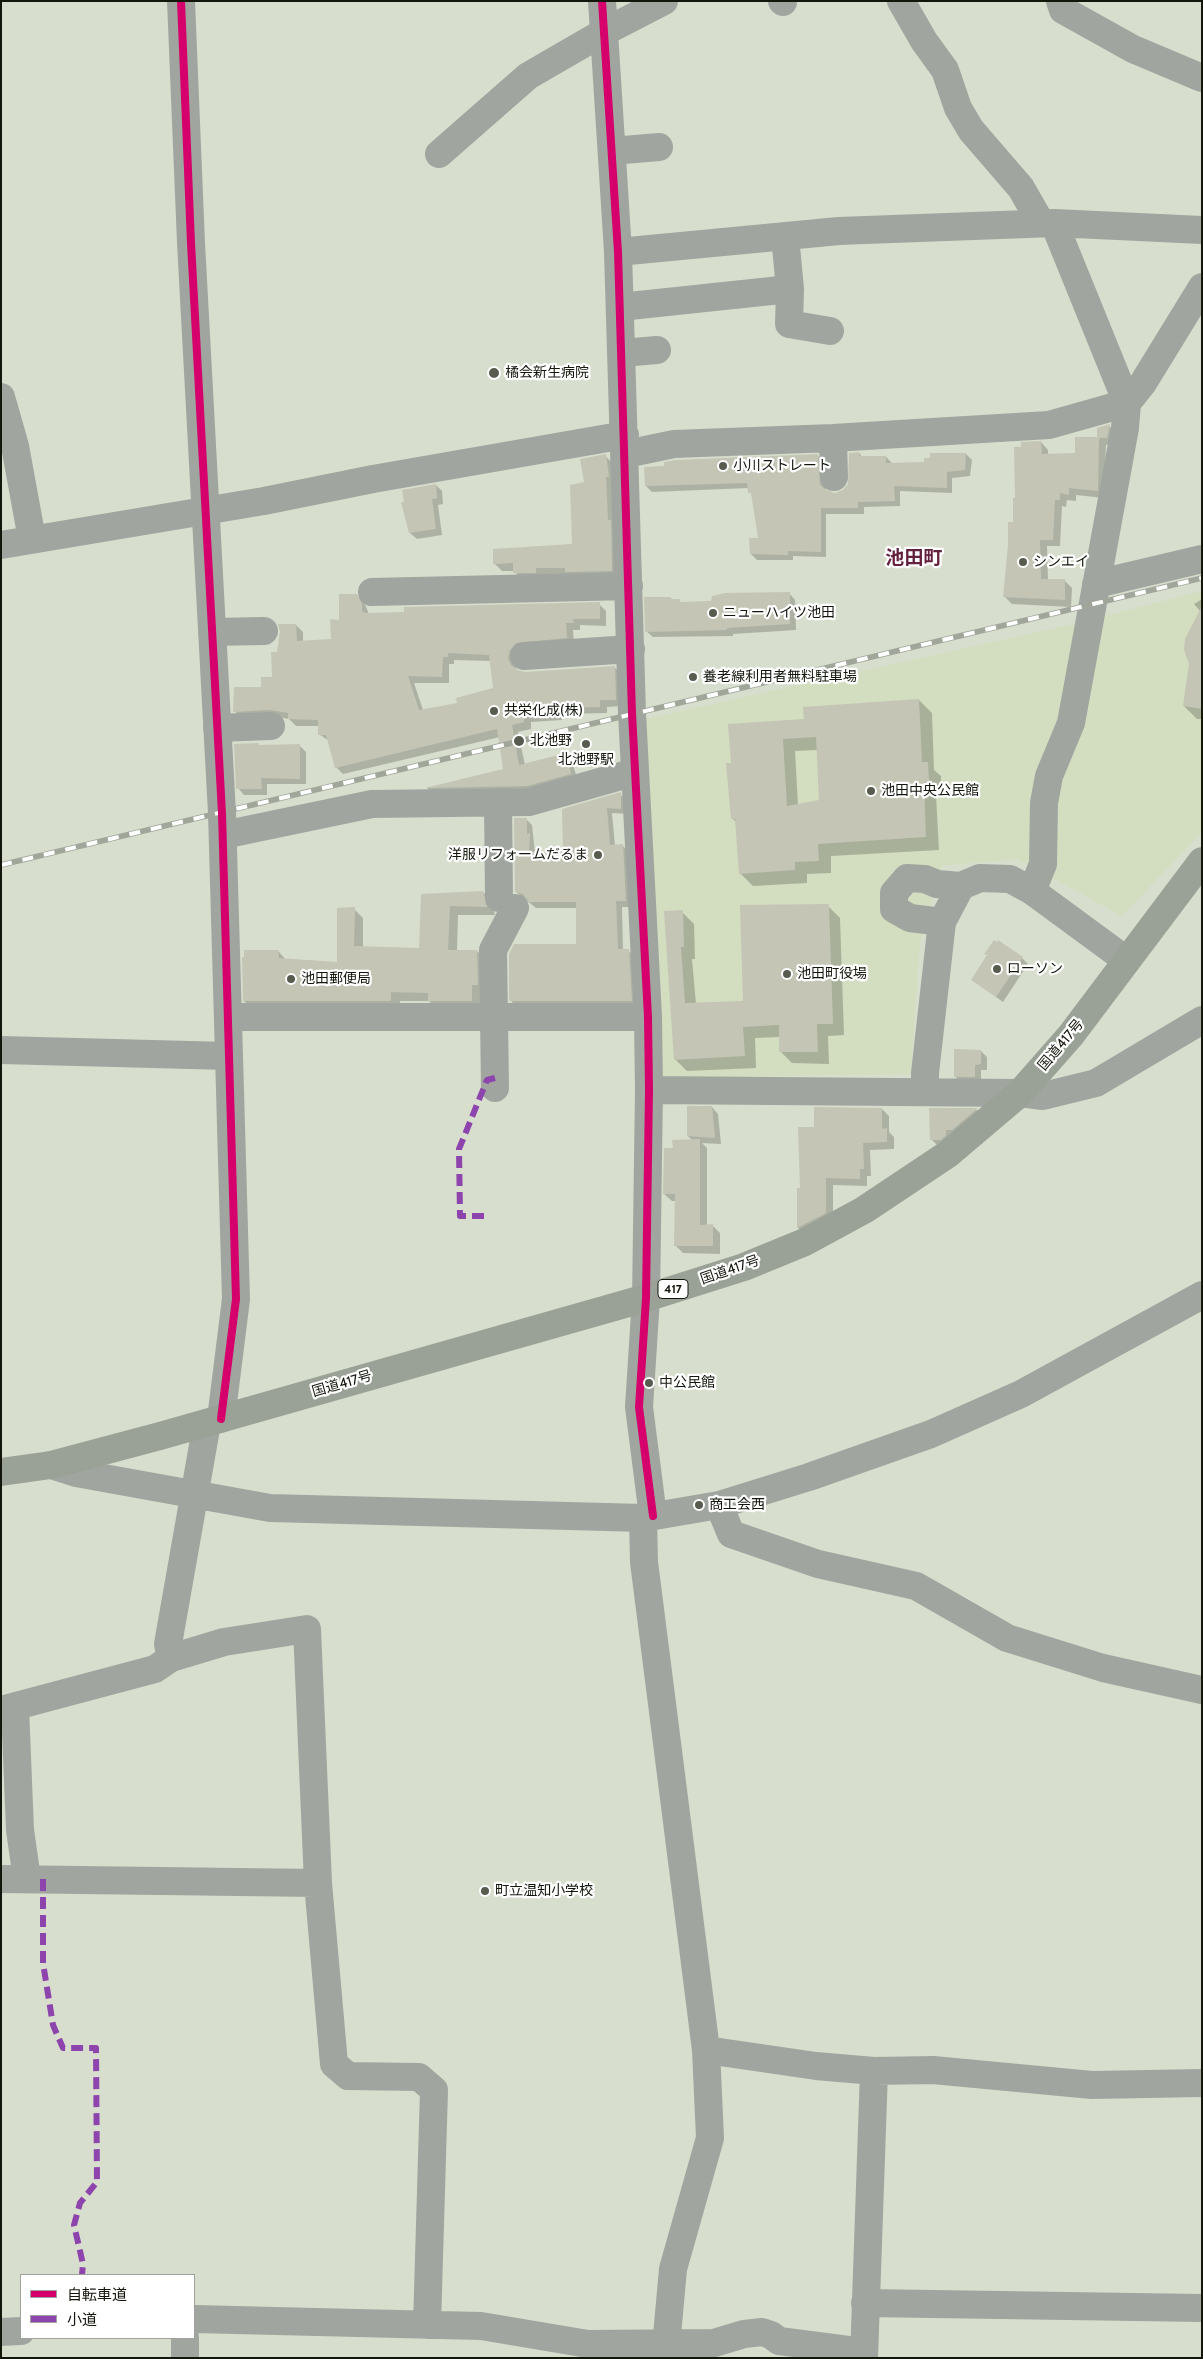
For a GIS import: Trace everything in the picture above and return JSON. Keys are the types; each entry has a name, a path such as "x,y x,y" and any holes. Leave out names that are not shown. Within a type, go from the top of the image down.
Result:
{"highway":[{"name":"国道417号","path":"1,1472 51,1465 214,1421 646,1298 744,1267 805,1242 856,1214 948,1154 1020,1093 1071,1035 1202,861"}],"street":[{"path":"171,1658 168,1644 196,1494 214,1421 236,1299 223,835 191,243 181,1"},
{"path":"602,1 618,252 635,772 648,1017 649,1090 646,1298 639,1407 648,1517 644,1562 706,2050 710,2138 673,2269 666,2351"},
{"path":"439,154 528,76 604,32 664,1"},
{"path":"901,1 924,41 945,70 958,108 971,130 1021,188 1048,223 1127,403 1126,428 1071,724 1049,776 1044,803 1043,864 1032,892"},
{"path":"1060,1 1063,10 1133,49 1202,78"},
{"path":"612,151 660,147"},
{"path":"618,252 838,231 1048,223 1202,230"},
{"path":"785,236 790,288 789,324 830,331"},
{"path":"1,545 206,510 625,444 833,438 1049,425 1127,403 1143,383 1202,287"},
{"path":"620,307 790,288"},
{"path":"622,353 657,350"},
{"path":"1,397 16,446 32,539"},
{"path":"833,438 834,477"},
{"path":"1096,584 1202,559"},
{"path":"372,592 629,586"},
{"path":"212,632 264,631"},
{"path":"524,656 631,649"},
{"path":"217,728 270,726"},
{"path":"223,835 372,804 529,802 635,772"},
{"path":"495,1088 494,950 507,903 498,802"},
{"path":"942,922 910,918 894,909 894,893 907,878 925,879 937,884 961,886 980,878 1010,879 1032,892 1126,960"},
{"path":"925,1091 925,1073 942,922 961,886"},
{"path":"228,1017 648,1017"},
{"path":"649,1090 925,1091 1020,1093 1043,1096 1096,1083 1199,1029"},
{"path":"1,1050 228,1056"},
{"path":"51,1465 76,1473 270,1508 648,1517 718,1505 809,1477 931,1434 1021,1394 1202,1296"},
{"path":"718,1505 731,1534 818,1564 916,1586 1007,1638 1103,1668 1202,1690"},
{"path":"318,1883 14,1879 20,1830 8,1708 155,1669 171,1658 224,1642 307,1629 318,1883 334,2064 348,2076 419,2077 434,2090 427,2325"},
{"path":"706,2050 816,2066 874,2071 932,2070 1092,2085 1202,2083"},
{"path":"195,2320 481,2326 588,2344 666,2351 714,2343 744,2334 762,2332 778,2341 864,2355 874,2071"},
{"path":"865,2303 1202,2308"},
{"path":"1,2332 20,2331"},
{"path":"185,2339 185,2358"}],"shaded area":[{"path":"1202,591 1202,832 1122,916 1017,859 942,866 920,942 911,1074 662,1078 641,720 1074,624"}],"building":[{"path":"1110,424 1107,438 1099,438 1098,491 1069,488 1069,495 1060,493 1060,500 1055,500 1053,540 1040,540 1041,579 1065,579 1065,600 1003,597 1008,545 1008,522 1013,522 1013,498 1015,498 1014,447 1021,447 1021,442 1041,441 1042,454 1075,453 1075,437 1097,437 1097,428"},
{"path":"859,452 859,456 886,456 886,463 924,462 924,458 930,458 930,453 966,453 965,470 947,472 947,488 894,486 895,501 858,502 858,508 821,508 821,552 788,551 788,555 750,554 749,538 758,538 751,493 748,493 747,483 645,486 644,467 664,466 664,462 818,454 820,485 826,490 835,493 843,490 848,484 849,453"},
{"path":"606,454 609,477 606,477 608,520 611,520 612,571 565,572 565,568 536,568 536,573 513,573 513,563 493,564 493,549 572,544 570,485 584,482 580,459"},
{"path":"436,484 437,498 432,499 436,529 409,533 401,502 404,502 402,490"},
{"path":"790,592 790,624 727,628 727,630 645,632 644,597 671,597 670,599 680,599 680,602 711,601 712,596 725,593"},
{"path":"339,594 357,594 362,604 362,611 366,613 404,612 404,607 600,602 600,619 573,619 574,623 566,623 567,638 516,643 510,650 508,658 511,665 525,672 615,666 616,700 600,700 600,707 555,708 556,713 524,715 524,722 512,725 519,765 566,753 571,774 527,786 425,788 503,769 497,729 335,768 326,735 318,735 318,720 288,719 288,713 270,710 233,712 234,687 261,687 261,677 272,677 271,652 277,652 280,631 278,624 296,624 297,641 331,639 330,619 339,620","holes":["448,653 489,655 493,688 456,698 457,703 419,710 408,676 442,677 443,657 448,657"]},
{"path":"1202,606 1202,709 1183,706 1189,664 1184,650 1185,639"},
{"name":"池田中央公民館","path":"919,699 922,762 928,762 929,782 924,782 926,837 818,844 819,861 795,862 795,870 739,874 735,819 731,819 726,763 731,763 728,724 804,719 803,707","holes":["816,737 819,800 787,806 783,739"]},
{"path":"259,743 259,745 300,744 300,779 261,778 262,789 236,789 234,744"},
{"path":"621,792 621,809 607,808 610,845 623,844 626,901 616,901 618,949 629,949 632,1001 509,1001 509,954 514,944 576,944 576,902 529,902 523,894 515,892 514,818 527,818 527,834 530,833 529,852 563,851 562,809"},
{"path":"483,891 487,907 450,906 448,950 477,950 478,985 472,985 472,1001 428,1001 428,993 391,992 391,1001 243,1001 242,957 244,957 244,950 278,950 279,958 337,962 337,908 355,907 354,946 419,948 421,894"},
{"name":"池田町役場","path":"829,904 833,1024 817,1024 818,1052 779,1052 779,1025 743,1027 745,1056 674,1060 664,911 683,910 684,947 681,947 685,1003 743,1001 740,905"},
{"name":"ローソン","path":"994,940 997,942 998,940 1023,957 996,997 971,980 987,955 984,954"},
{"path":"954,1049 981,1050 981,1064 975,1065 975,1077 954,1077"},
{"path":"687,1106 712,1106 715,1138 687,1136"},
{"path":"814,1107 882,1108 882,1129 887,1128 887,1142 863,1143 864,1169 860,1169 860,1179 826,1178 826,1213 797,1228 797,1188 800,1188 798,1127 814,1127"},
{"path":"929,1108 978,1108 952,1130 946,1130 946,1135 941,1140 930,1140"},
{"path":"700,1139 700,1225 713,1224 713,1246 674,1246 675,1194 663,1194 664,1148 673,1148 672,1140"}],"railway":[{"path":"1,865 1202,578"}],"marked path":[{"path":"484,1216 460,1216 459,1149 487,1080 495,1078"},
{"path":"43,1879 43,1963 53,2025 63,2048 96,2048 97,2182 80,2203 74,2225 83,2264 82,2274"}],"cycle path":[{"path":"181,1 191,243 222,813 236,1299 221,1419"},
{"path":"602,1 618,252 632,713 648,1017 649,1090 646,1298 639,1407 653,1516"}],"place":[{"name":"橘会新生病院","path":"494,373"},
{"name":"小川ストレート","path":"723,466"},
{"name":"シンエイ","path":"1023,562"},
{"name":"ニューハイツ池田","path":"713,613"},
{"name":"養老線利用者無料駐車場","path":"693,677"},
{"name":"共栄化成(株)","path":"494,711"},
{"name":"北池野","path":"519,741"},
{"name":"北池野駅","path":"586,744"},
{"name":"池田中央公民館","path":"871,791"},
{"name":"洋服リフォームだるま","path":"598,855"},
{"name":"ローソン","path":"997,969"},
{"name":"池田町役場","path":"787,974"},
{"name":"池田郵便局","path":"291,979"},
{"name":"中公民館","path":"649,1383"},
{"name":"商工会西","path":"699,1505"},
{"name":"町立温知小学校","path":"485,1891"}],"district":[{"name":"池田町","path":"914,558"}]}
